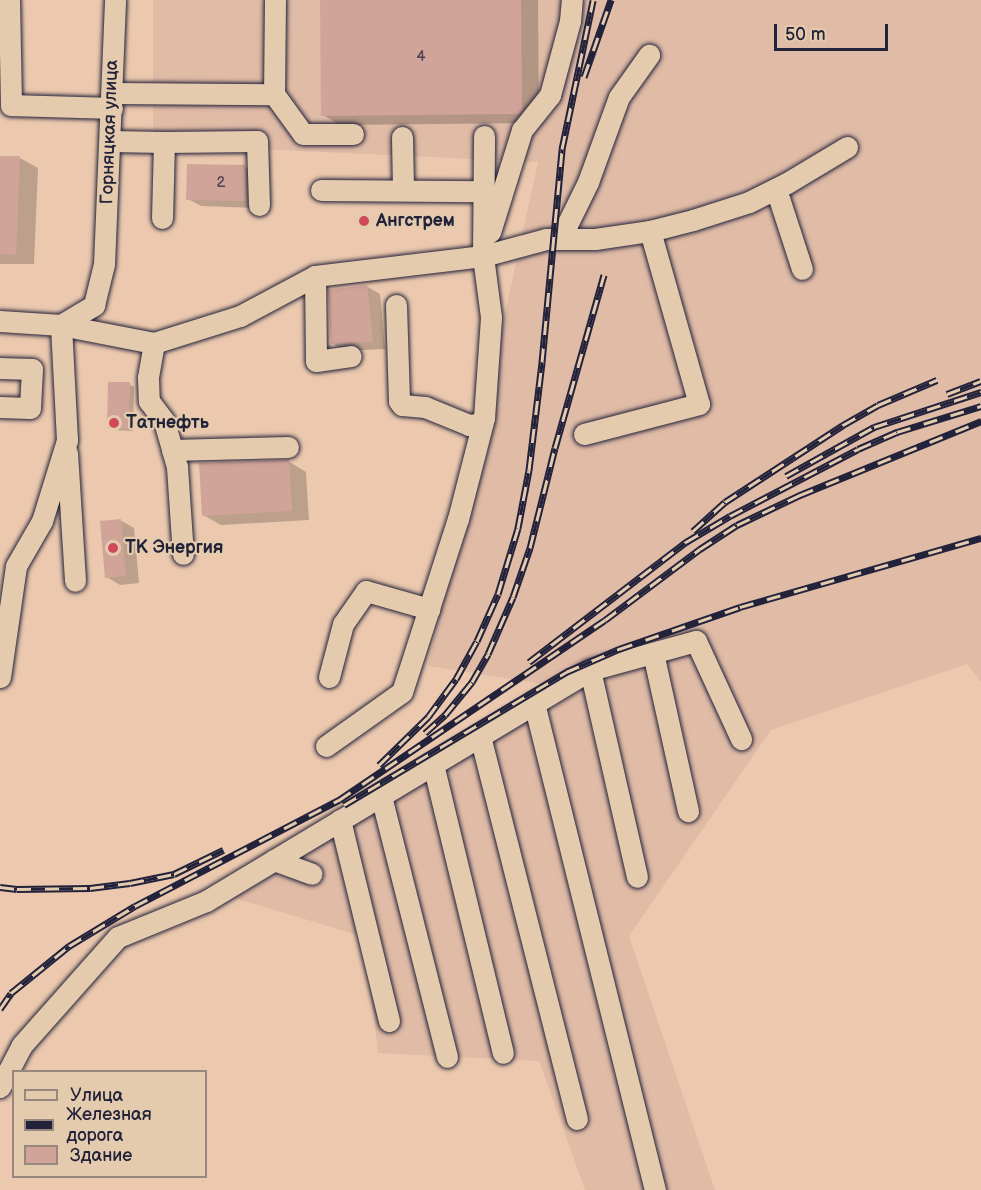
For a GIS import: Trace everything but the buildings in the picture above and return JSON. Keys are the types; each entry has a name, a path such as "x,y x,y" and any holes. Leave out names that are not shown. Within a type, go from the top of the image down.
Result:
{"street":[{"path":"9,0 11,105 274,94"},
{"name":"Горняцкая улица","path":"61,324 94,304 104,264 115,0"},
{"path":"275,0 274,94 303,134 353,134"},
{"path":"483,256 522,130 550,94 570,21 572,0"},
{"path":"560,239 588,182 619,97 649,55"},
{"path":"402,136 403,190"},
{"path":"326,746 402,692 458,519 484,418 491,317 483,256 484,136"},
{"path":"110,141 257,141 259,205"},
{"path":"162,218 165,142"},
{"path":"0,321 61,324 154,343 240,316 315,276 483,256 546,239 595,239 650,231 749,202 776,189 847,147"},
{"path":"776,189 802,269"},
{"path":"321,190 484,191"},
{"path":"584,434 699,404 650,231"},
{"path":"315,276 316,361 351,356"},
{"path":"396,305 399,401 402,405 425,406 469,425 478,424 484,418"},
{"path":"61,324 75,581"},
{"path":"154,343 148,378 149,401 164,421 177,467 183,554"},
{"path":"0,368 32,369 30,408 0,407"},
{"path":"0,677 16,566 42,521 67,440"},
{"path":"172,450 288,447"},
{"path":"328,677 343,624 366,591 429,609"},
{"path":"0,1087 22,1045 118,937 206,901 590,670 696,642 741,739"},
{"path":"653,653 688,811"},
{"path":"590,670 637,877"},
{"path":"534,703 656,1190"},
{"path":"480,736 577,1119"},
{"path":"433,764 503,1053"},
{"path":"381,796 447,1057"},
{"path":"340,820 389,1021"},
{"path":"274,860 312,874"}],"shaded area":[{"path":"153,0 981,0 981,682 967,664 771,730 629,936 715,1190 585,1190 539,1061 378,1053 364,937 228,896 582,690 428,666 538,162 153,144"}],"railway":[{"path":"379,765 428,717 456,679 477,641 498,594 518,528 529,470 542,362 562,149 593,0"},
{"path":"584,77 611,0"},
{"path":"425,733 445,715 472,682 488,654 513,597 530,548 555,448 604,275"},
{"path":"693,531 725,502 843,425 878,405 937,380"},
{"path":"947,394 981,381"},
{"path":"786,476 874,427 981,392"},
{"path":"529,662 686,542 730,516 858,449 897,432 981,406"},
{"path":"0,1009 11,993 69,946 135,906 339,800 605,620 700,549 737,525 800,495 981,421"},
{"path":"344,805 566,672 619,649 740,607 981,538"},
{"path":"0,887 17,889 90,888 130,883 174,874 223,850"}],"place":[{"name":"Ангстрем","path":"364,221"},
{"name":"Татнефть","path":"114,423"},
{"name":"ТК Энергия","path":"113,548"}]}
